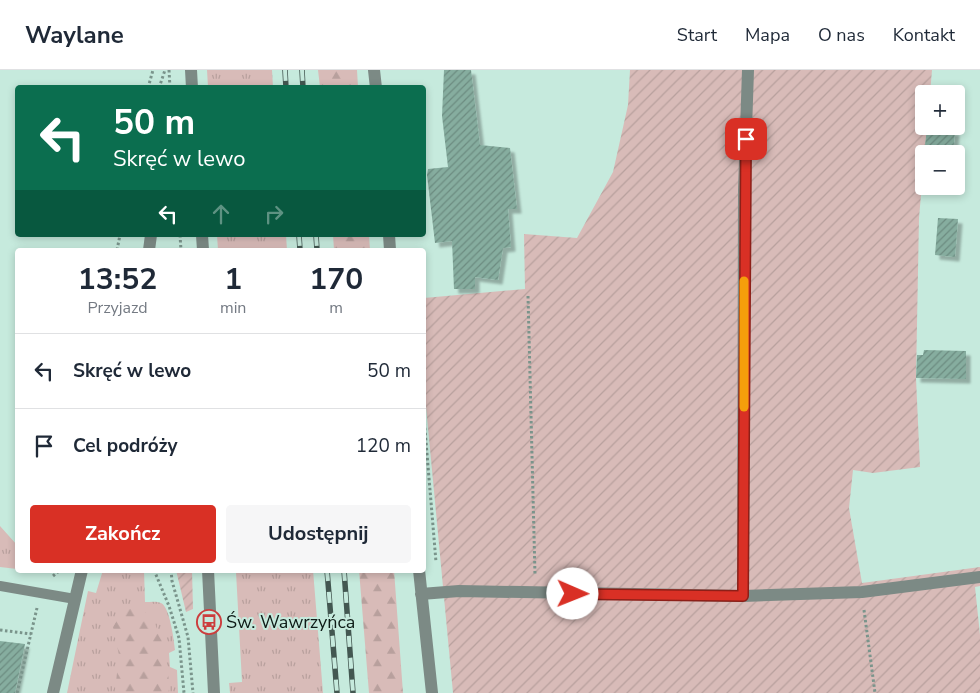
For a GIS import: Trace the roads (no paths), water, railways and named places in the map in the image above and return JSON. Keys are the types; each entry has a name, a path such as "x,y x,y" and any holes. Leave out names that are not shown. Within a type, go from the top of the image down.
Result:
{"street":[{"path":"191,70 192,85"},
{"path":"374,70 376,85"},
{"path":"743,596 744,200 748,70"},
{"path":"53,693 81,573"},
{"path":"208,573 214,693"},
{"path":"419,573 432,693"},
{"path":"421,594 459,591 743,596 862,592 980,577"}],"lane":[{"path":"0,586 75,599"}],"railway":[{"path":"285,70 286,85"},
{"path":"302,70 303,85"},
{"path":"299,237 300,248"},
{"path":"316,237 317,248"},
{"path":"327,573 337,693"},
{"path":"344,573 353,693"}],"place":[{"name":"Św. Wawrzyńca","path":"209,622"}]}
